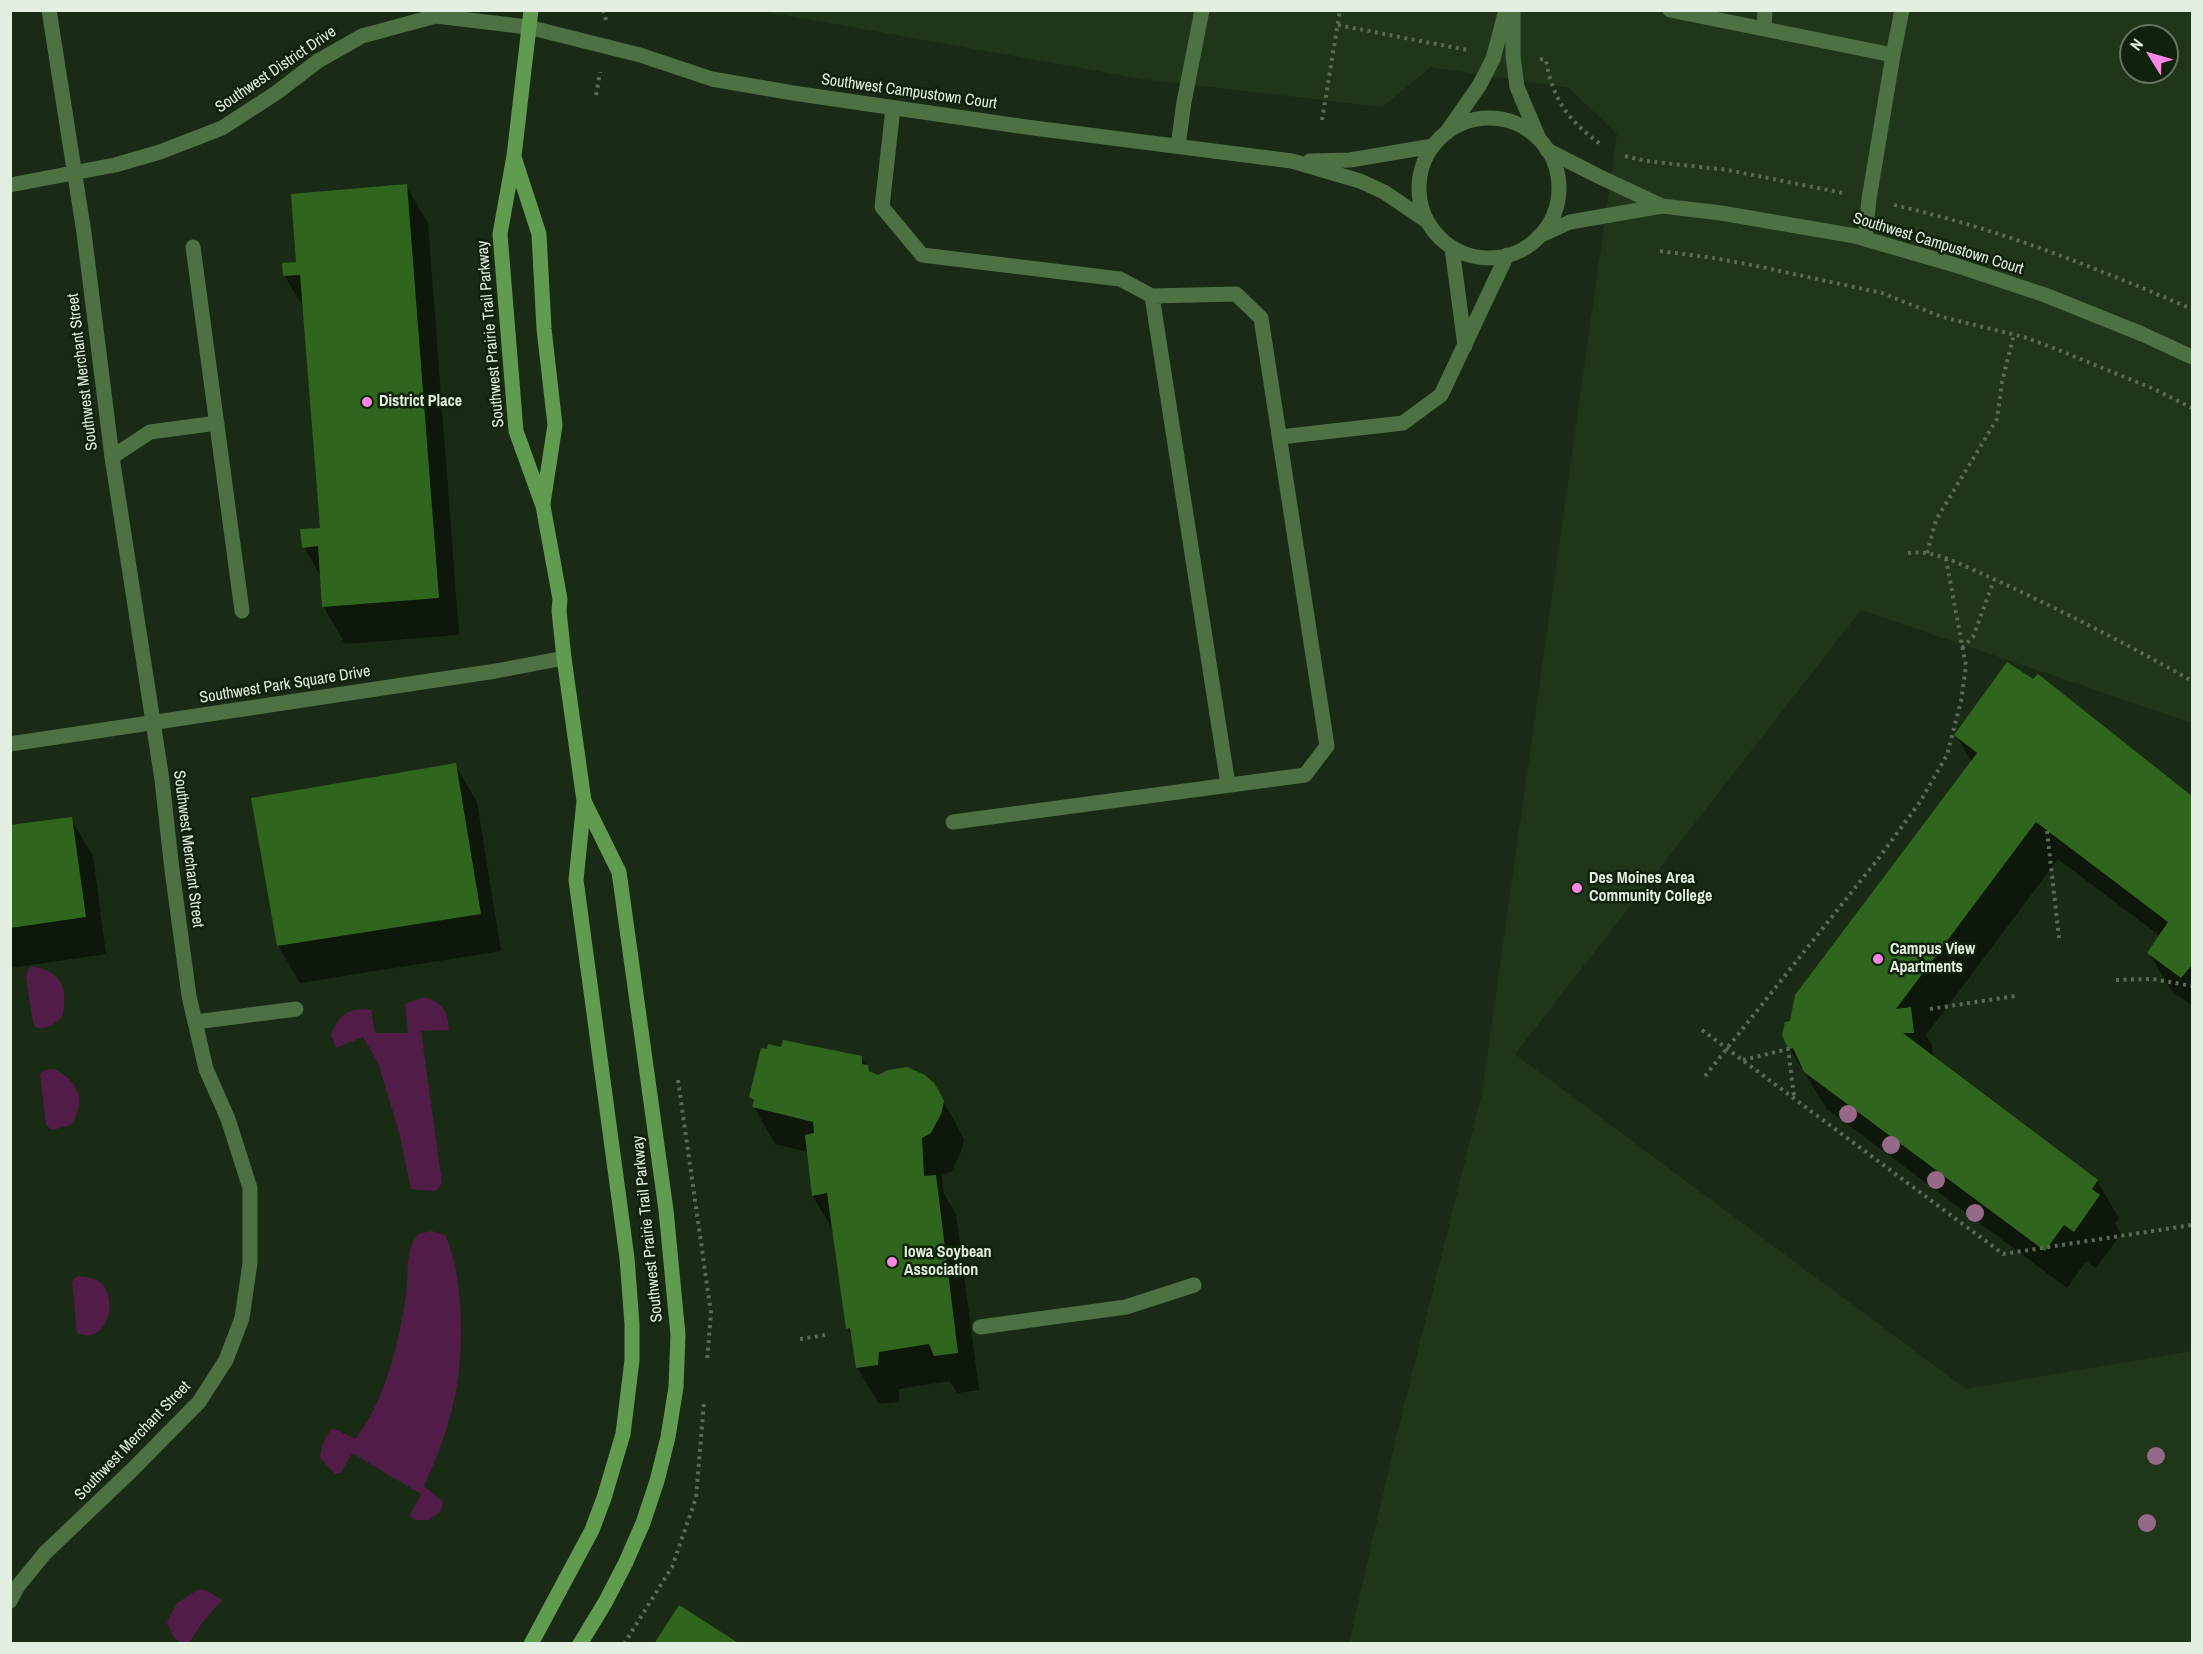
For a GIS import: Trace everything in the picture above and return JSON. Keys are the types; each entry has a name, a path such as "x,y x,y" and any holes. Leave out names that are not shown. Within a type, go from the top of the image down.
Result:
{"street":[{"name":"Southwest Merchant Street","path":"10,1601 18,1586 45,1553 199,1402 226,1360 242,1318 250,1263 250,1188 228,1119 206,1069 189,996 162,780 112,457 84,233 49,10"},
{"name":"Southwest Prairie Trail Parkway","path":"531,10 514,156 500,234 516,431 543,506 560,599 559,611 564,658 584,801 576,880 627,1258 632,1324 632,1360 623,1434 604,1498 592,1530 531,1644"},
{"path":"1178,146 1202,10"},
{"path":"1446,133 1479,87 1494,53 1506,10"},
{"path":"1513,10 1516,87 1543,145"},
{"path":"1670,10 1893,55"},
{"path":"1764,28 1765,10"},
{"path":"1865,239 1869,199 1902,10"},
{"name":"Southwest District Drive","path":"10,185 115,165 160,152 222,128 276,93 318,60 362,36 436,16 528,27"},
{"name":"Southwest Campustown Court","path":"528,27 640,55 712,79 893,108 1292,161 1350,160 1433,146"},
{"path":"893,108 882,207 922,255 1120,279 1152,296 1236,294 1261,318 1327,746 1305,775 953,822"},
{"name":"Southwest Campustown Court","path":"1487,118 1515,123 1528,130 1543,145 1554,164 1558,178 1558,195 1549,224 1539,236 1525,248 1507,255 1488,258 1469,256 1452,248 1438,236 1427,221 1420,202 1419,182 1424,163 1433,146 1446,133 1458,125 1487,118"},
{"name":"Southwest Campustown Court","path":"1543,145 1598,176 1662,206"},
{"name":"Southwest Prairie Trail Parkway","path":"514,156 539,234 544,329 555,426 543,506"},
{"name":"Southwest Campustown Court","path":"1292,161 1360,181 1384,192 1427,221"},
{"name":"Southwest Campustown Court","path":"1539,236 1570,222 1662,206 1721,213 1865,239 1955,265 2045,295 2193,357"},
{"path":"193,247 243,612"},
{"path":"1452,248 1465,346"},
{"path":"1280,437 1403,423 1441,395 1507,255"},
{"path":"1152,296 1228,785"},
{"path":"112,457 150,432 218,423"},
{"name":"Southwest Park Square Drive","path":"10,744 496,671 564,658"},
{"name":"Southwest Prairie Trail Parkway","path":"580,1644 626,1562 643,1523 657,1480 668,1437 676,1387 678,1335 666,1210 619,872 584,801"},
{"path":"195,1023 296,1009"},
{"path":"980,1327 1126,1307 1194,1285"}],"path":[{"path":"1322,120 1340,10"},
{"path":"1338,26 1494,53"},
{"path":"1513,56 1546,60 1549,79 1561,104 1575,123 1607,148"},
{"path":"1618,153 1646,161 1738,172 1913,209 2008,237 2105,271 2193,309"},
{"path":"1660,251 1713,258 1882,293 1942,317 2013,334 2094,364 2193,408"},
{"path":"1927,553 1936,520 1997,419 2002,382 2013,334"},
{"path":"1908,553 1927,553 1946,559 2044,602 2122,641 2193,681"},
{"path":"1705,1076 1878,859 1920,802 1947,755 1966,666 1946,559"},
{"path":"1962,648 1973,637 1994,580"},
{"path":"2047,831 2059,938"},
{"path":"2116,980 2153,979 2193,986"},
{"path":"1930,1009 2015,996"},
{"path":"1702,1030 2003,1254 2193,1225"},
{"path":"1743,1060 1788,1048 1794,1097"},
{"path":"800,1339 825,1335"}],"shaded area":[{"name":"Des Moines Area Community College","path":"762,11 2192,11 2192,723 1861,610 1515,1054 1966,1389 2192,1351 2192,1643 1349,1643 1394,1446 1482,1093 1617,134 1569,88 1431,67 1382,107 1142,79"},
{"path":"32,966 57,977 63,990 62,1017 54,1024 44,1028 37,1028 33,1023 26,977 28,969"},
{"path":"424,997 443,1008 449,1030 421,1031 442,1183 436,1191 411,1189 399,1132 378,1063 363,1037 336,1048 331,1035 342,1017 356,1010 371,1010 375,1033 408,1033 405,1004"},
{"path":"54,1069 75,1086 78,1092 79,1108 71,1125 52,1130 46,1125 40,1074 45,1070"},
{"path":"432,1231 445,1235 454,1260 460,1302 461,1351 455,1397 443,1441 424,1486 443,1502 441,1511 429,1520 415,1520 410,1515 421,1494 352,1453 341,1473 335,1474 320,1458 327,1435 333,1428 355,1439 375,1408 395,1352 406,1296 411,1248 418,1234"},
{"path":"77,1276 92,1278 102,1284 110,1304 104,1325 98,1332 88,1335 77,1333 72,1282"},
{"path":"199,1589 208,1591 222,1600 202,1623 189,1643 180,1642 174,1637 167,1622 177,1603"}],"building":[{"name":"District Place","path":"407,184 439,598 322,607 318,546 302,548 300,529 320,528 300,275 283,276 282,263 296,262 291,194"},
{"name":"Campus View Apartments","path":"2007,662 2033,679 2038,674 2192,796 2192,965 2181,978 2147,953 2168,922 2036,822 1896,1009 1911,1007 1914,1033 1903,1033 2098,1180 2092,1189 2100,1195 2074,1232 2064,1225 2045,1251 1804,1072 1793,1048 1788,1049 1782,1035 1785,1022 1790,1021 1795,995 1977,753 1954,735"},
{"path":"456,763 481,914 277,946 251,798"},
{"path":"72,817 86,917 10,928 10,825"},
{"name":"Iowa Soybean Association","path":"783,1040 862,1056 862,1064 868,1065 869,1071 878,1075 888,1070 907,1067 925,1075 940,1093 944,1101 941,1114 931,1133 922,1138 924,1176 936,1175 958,1353 934,1356 929,1344 879,1352 878,1365 856,1368 850,1328 846,1329 827,1193 812,1196 805,1135 814,1133 813,1122 752,1107 754,1100 749,1097 761,1048 767,1049 768,1044 781,1047"},
{"path":"679,1605 740,1644 654,1644"}],"place":[{"name":"District Place","path":"367,402"},
{"name":"Des Moines Area Community College","path":"1577,888"},
{"name":"Campus View Apartments","path":"1878,959"},
{"name":"Iowa Soybean Association","path":"892,1262"}]}
